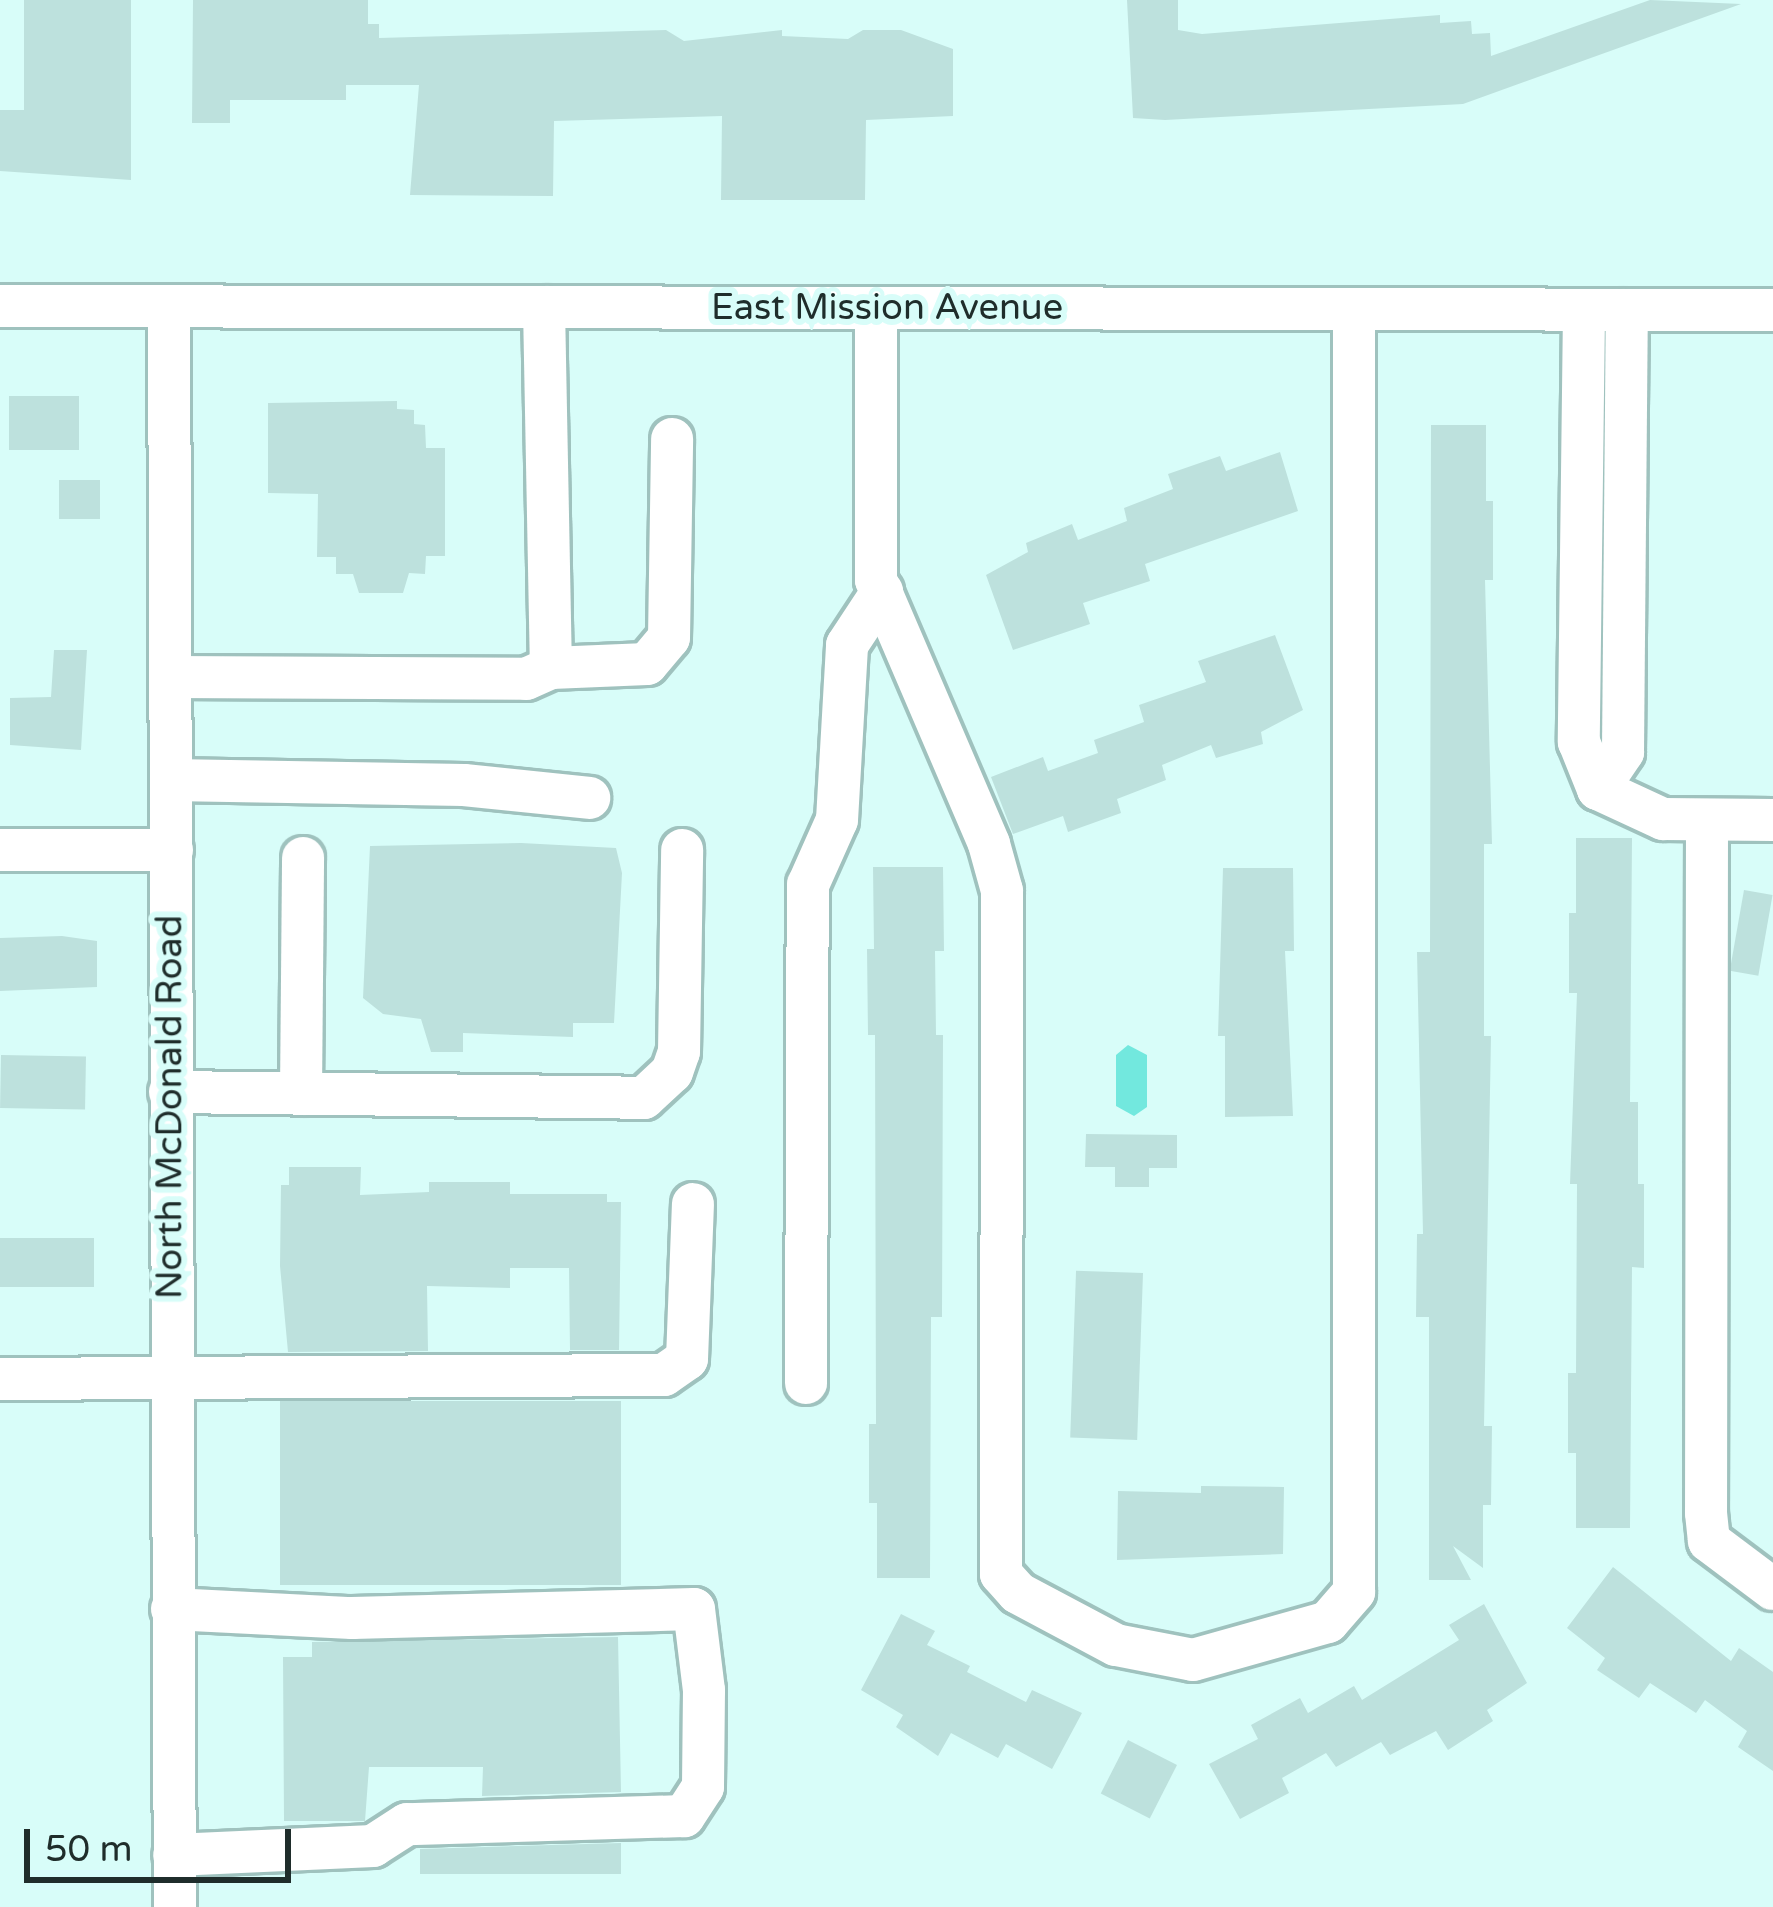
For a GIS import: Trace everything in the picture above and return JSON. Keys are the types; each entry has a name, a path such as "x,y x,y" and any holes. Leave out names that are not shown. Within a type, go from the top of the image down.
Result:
{"street":[{"name":"East Mission Avenue","path":"0,306 1773,310"},
{"name":"North McDonald Road","path":"169,306 169,1378 175,1907"},
{"path":"544,307 551,668"},
{"path":"876,308 882,592 989,844 1002,891 1001,1574 1018,1593 1115,1645 1192,1660 1328,1622 1354,1592 1354,309"},
{"path":"1584,310 1579,742 1598,788 1663,819 1773,820"},
{"path":"1598,788 1623,752 1627,310"},
{"path":"171,677 526,679 551,668 647,664 669,638 672,439"},
{"path":"806,1383 808,885 838,820 847,645 882,592"},
{"path":"171,780 464,785 590,798"},
{"path":"1708,820 1709,1541 1773,1589"},
{"path":"0,850 172,850"},
{"path":"170,1092 644,1098 672,1072 679,1052 682,850"},
{"path":"301,1094 303,858"},
{"path":"0,1379 664,1375 686,1359 693,1204"},
{"path":"172,1609 352,1618 694,1609 704,1690 703,1787 684,1816 407,1824 373,1846 174,1855"}],"water":[{"path":"1128,1045 1147,1055 1147,1107 1134,1116 1116,1106 1116,1055"}],"building":[{"path":"24,0 131,0 131,180 0,171 0,110 24,110"},
{"path":"193,0 368,0 368,24 379,24 379,38 666,30 684,41 782,30 782,36 848,39 863,30 901,30 953,49 953,116 866,120 865,200 721,200 722,116 554,121 553,196 410,195 419,85 346,85 346,100 230,100 230,123 192,123"},
{"path":"1127,0 1178,0 1178,30 1202,34 1440,15 1440,23 1471,21 1472,34 1490,33 1491,56 1650,0 1741,4 1463,104 1165,120 1133,118"},
{"path":"9,396 79,396 79,450 9,450"},
{"path":"397,401 397,409 414,410 414,424 425,425 426,448 445,448 445,556 426,556 425,574 409,573 403,593 359,593 353,574 336,574 336,557 317,557 318,494 268,493 268,403"},
{"path":"1431,425 1486,425 1486,501 1493,501 1493,580 1485,580 1492,844 1484,844 1484,1036 1491,1036 1484,1426 1492,1426 1491,1505 1483,1505 1483,1568 1453,1546 1471,1580 1429,1580 1429,1317 1416,1317 1417,1234 1423,1234 1417,952 1430,952"},
{"path":"1280,452 1298,511 1145,564 1150,581 1083,603 1090,624 1013,650 986,575 1028,552 1026,543 1072,524 1078,540 1127,521 1124,508 1173,489 1168,474 1220,456 1226,471"},
{"path":"59,480 100,480 100,519 59,519"},
{"path":"1275,635 1303,710 1261,732 1263,744 1216,758 1211,745 1162,765 1166,780 1117,799 1121,813 1068,832 1063,816 1013,834 991,777 1043,757 1048,771 1098,753 1094,740 1144,722 1139,705 1206,682 1198,661"},
{"path":"54,650 87,650 81,750 10,745 10,698 51,697"},
{"path":"1576,838 1632,838 1630,1102 1638,1102 1644,1268 1632,1267 1630,1528 1576,1528 1576,1453 1568,1453 1568,1373 1576,1373 1577,1184 1570,1184 1577,993 1569,993 1569,913 1576,913"},
{"path":"521,843 616,848 622,873 614,1023 573,1023 573,1037 463,1033 463,1052 431,1052 421,1019 383,1014 363,998 370,846"},
{"path":"873,867 943,867 944,951 935,951 936,1035 943,1035 942,1317 931,1317 930,1578 877,1578 877,1503 869,1503 869,1424 876,1424 875,1035 868,1035 867,949 874,949"},
{"path":"1223,868 1293,868 1294,951 1285,951 1293,1116 1225,1117 1225,1036 1218,1036"},
{"path":"1744,890 1773,895 1758,976 1730,971"},
{"path":"62,936 97,941 97,987 0,991 0,938"},
{"path":"1,1055 86,1056 85,1109 0,1108"},
{"path":"1086,1134 1177,1135 1177,1168 1149,1168 1149,1187 1115,1187 1115,1167 1085,1167"},
{"path":"289,1167 361,1167 360,1195 429,1192 429,1182 510,1182 510,1194 607,1194 607,1202 621,1202 619,1350 570,1350 569,1268 510,1268 510,1288 427,1286 428,1351 288,1352 280,1266 281,1185 289,1185"},
{"path":"0,1238 94,1238 94,1287 0,1287"},
{"path":"1076,1271 1143,1273 1137,1440 1070,1438"},
{"path":"280,1401 621,1401 621,1585 280,1585"},
{"path":"1201,1486 1284,1487 1283,1554 1117,1560 1118,1491 1201,1493"},
{"path":"1613,1567 1731,1661 1739,1648 1773,1672 1773,1771 1738,1747 1747,1731 1705,1700 1696,1713 1650,1683 1639,1698 1597,1670 1605,1658 1567,1628"},
{"path":"1484,1604 1527,1683 1487,1710 1493,1721 1448,1750 1436,1731 1390,1755 1381,1742 1336,1767 1326,1753 1282,1778 1289,1793 1240,1819 1209,1764 1258,1739 1251,1725 1300,1698 1308,1713 1354,1686 1362,1700 1459,1640 1449,1625"},
{"path":"901,1614 935,1631 927,1645 970,1666 967,1672 1026,1702 1032,1690 1082,1713 1052,1769 1006,1744 998,1758 951,1733 938,1756 896,1727 903,1715 861,1690"},
{"path":"618,1637 621,1792 482,1796 483,1767 369,1767 365,1821 284,1821 283,1657 312,1657 312,1642"},
{"path":"1128,1740 1177,1765 1150,1818 1101,1793"},
{"path":"621,1843 621,1874 420,1874 420,1849"}]}
